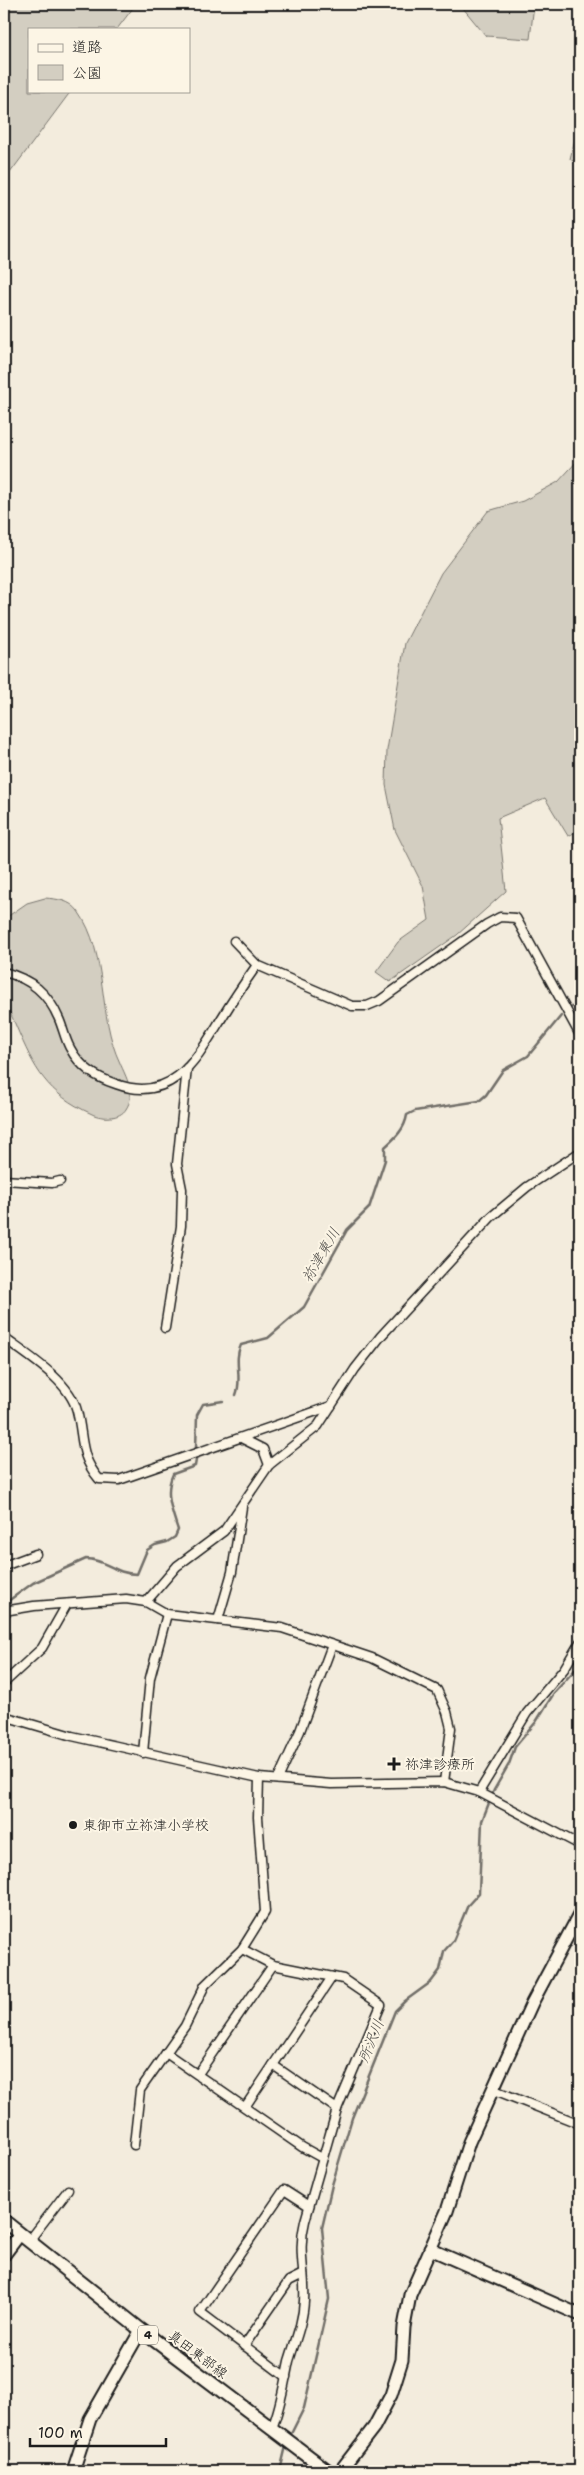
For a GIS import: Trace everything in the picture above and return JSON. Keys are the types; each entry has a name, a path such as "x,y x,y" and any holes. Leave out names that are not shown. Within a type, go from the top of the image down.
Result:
{"main road":[{"name":"真田東部線","path":"4,2221 141,2330 328,2471"}],"street":[{"path":"234,941 257,965 352,1006 367,1006 379,1001 487,924 500,917 516,918 580,1035"},
{"path":"4,972 21,976 37,986 55,1011 69,1047 81,1065 100,1079 119,1086 149,1088 173,1080 195,1061 257,965"},
{"path":"165,1328 180,1226 182,1189 177,1164 187,1068"},
{"path":"146,1602 178,1566 224,1531 269,1465 318,1426 355,1369 381,1336 491,1217 547,1172 580,1152"},
{"path":"4,1180 52,1183 60,1181"},
{"path":"4,1338 52,1375 69,1394 77,1410 85,1459 99,1479 119,1480 243,1439 331,1406"},
{"path":"243,1439 263,1449 269,1465"},
{"path":"218,1620 232,1572 242,1507"},
{"path":"4,1566 36,1554"},
{"path":"4,1611 34,1606 126,1599 146,1602 167,1614 282,1628 372,1658 437,1690 447,1712 451,1728 444,1782"},
{"path":"4,1683 42,1648 67,1604"},
{"path":"143,1753 150,1678 167,1614"},
{"path":"479,1792 527,1712 564,1669 580,1642"},
{"path":"278,1779 300,1730 332,1645"},
{"path":"4,1716 143,1753 259,1778 331,1784 444,1782 479,1792 580,1845"},
{"path":"134,2145 140,2090 185,2026 205,1985 242,1949 265,1912 258,1817 259,1778"},
{"path":"340,2471 374,2427 394,2389 402,2360 405,2310 447,2211 469,2142 532,2003 580,1913"},
{"path":"242,1949 273,1965 343,1979 381,2005 337,2109 300,2240 304,2300 302,2322 286,2377 276,2431"},
{"path":"198,2074 273,1965"},
{"path":"245,2107 332,1977"},
{"path":"166,2053 302,2147 322,2158"},
{"path":"273,2065 337,2109"},
{"path":"492,2089 580,2124"},
{"path":"4,2255 24,2237 68,2190"},
{"path":"286,2377 200,2312 284,2190 309,2206"},
{"path":"430,2249 580,2315"},
{"path":"244,2346 289,2281 303,2274"},
{"path":"73,2471 90,2419 141,2330"}],"green space":[{"path":"4,4 136,4 118,28 28,28 28,92 70,92 4,181"},
{"path":"463,4 534,4 530,39 486,36 463,8"},
{"path":"580,119 580,165 570,159"},
{"path":"580,458 580,830 568,836 545,798 498,818 506,891 457,935 390,982 376,972 398,942 429,920 423,886 395,830 386,785 387,750 405,643 441,573 488,511 523,501 558,482"},
{"path":"45,898 71,904 78,911 88,928 99,966 108,1025 130,1092 129,1103 120,1115 101,1117 92,1114 63,1098 53,1089 36,1068 6,1002 3,976 4,919 27,903"}],"waterway":[{"name":"祢津東川","path":"572,1007 580,1002"},
{"name":"祢津東川","path":"236,1395 239,1382 238,1357 241,1345 268,1338 304,1307 347,1230 369,1208 385,1160 385,1147 402,1129 407,1115 415,1111 479,1101 486,1095 503,1070 528,1056 561,1016"},
{"name":"祢津東川","path":"196,1448 197,1415 203,1404 223,1401"},
{"name":"祢津東川","path":"4,1604 33,1583 86,1559 99,1561 122,1572 137,1574 147,1550 175,1537 178,1530 170,1502 170,1481 173,1474 195,1466 196,1460"},
{"name":"所沢川","path":"290,2436 304,2408 329,2299 322,2228 332,2185 352,2118 395,2011 405,2001 431,1982 440,1970 444,1951 453,1941 468,1905 479,1893 482,1821 494,1790 509,1764 515,1747 536,1722 554,1693 580,1664"},
{"name":"所沢川","path":"280,2471 286,2446"}],"place":[{"name":"祢津診療所","path":"394,1764"},
{"name":"東御市立祢津小学校","path":"73,1825"}]}
